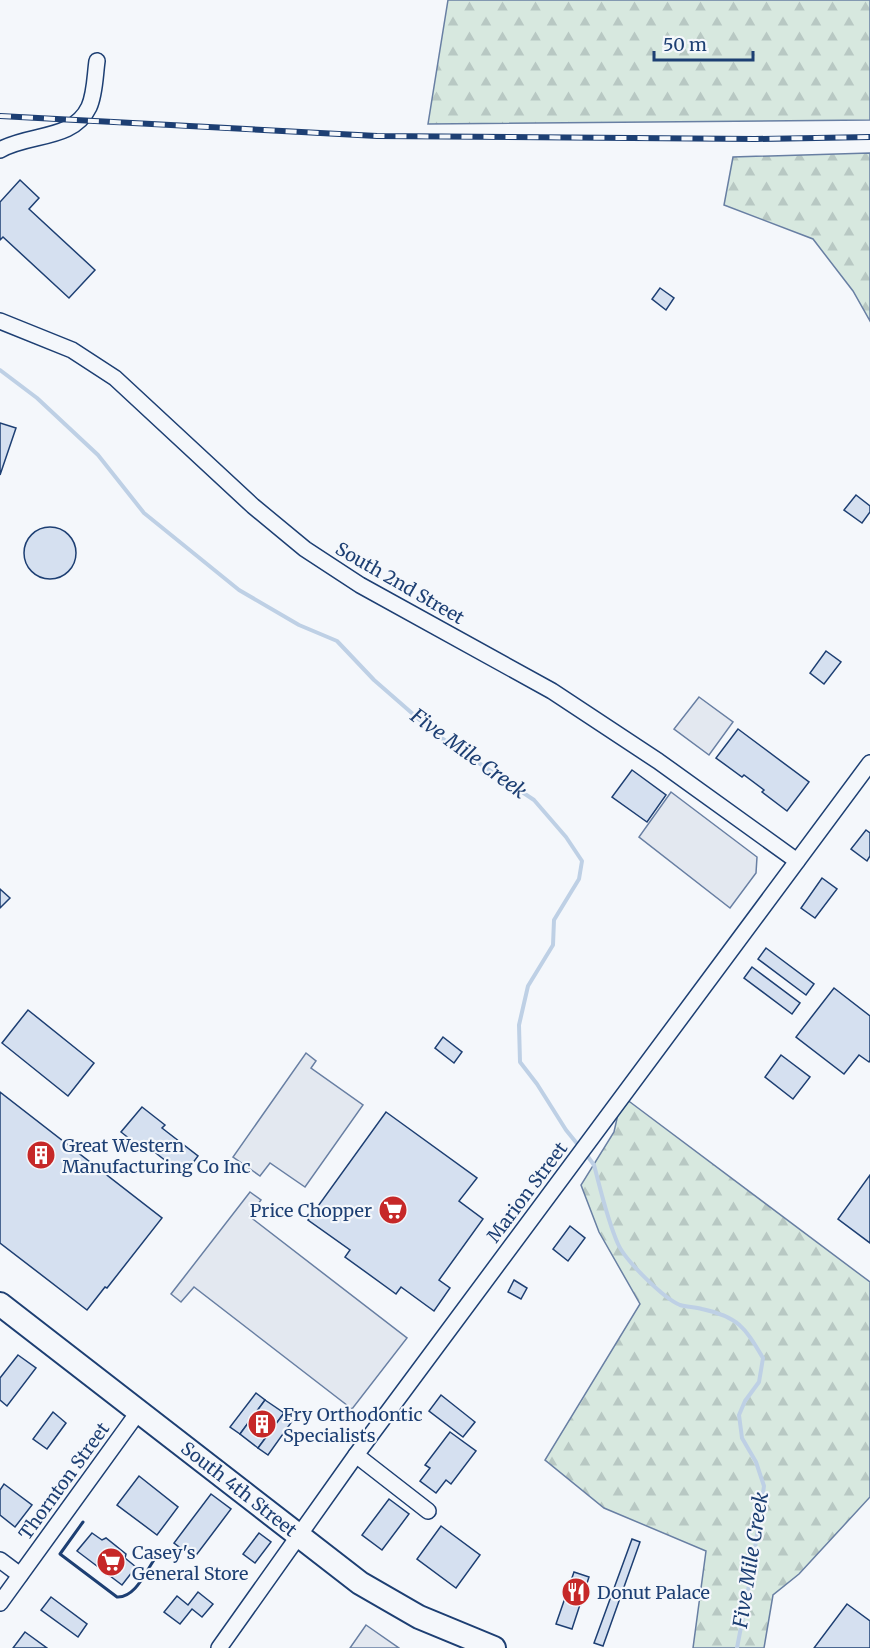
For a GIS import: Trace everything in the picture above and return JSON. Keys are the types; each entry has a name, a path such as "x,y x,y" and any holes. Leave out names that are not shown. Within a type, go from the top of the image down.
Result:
{"highway":[{"name":"South 4th Street","path":"0,1304 360,1583 419,1617 494,1648"}],"street":[{"path":"0,150 11,144 68,130 81,119 90,105 97,61"},
{"name":"South 2nd Street","path":"0,321 72,350 115,378 253,506 305,549 360,585 552,691 658,761 797,861"},
{"name":"Marion Street","path":"219,1648 356,1455 870,763"},
{"name":"Thornton Street","path":"0,1603 139,1411"},
{"path":"356,1455 428,1511"},
{"path":"0,1560 20,1575"}],"green space":[{"path":"448,0 870,0 870,120 428,124"},
{"path":"870,153 870,321 853,291 813,239 724,205 733,157"},
{"path":"622,1096 870,1282 870,1497 799,1574 773,1595 764,1648 693,1648 706,1551 604,1508 545,1460 640,1304 599,1232 581,1185 614,1132"}],"shaded area":[{"path":"699,697 733,722 709,755 674,729"},
{"path":"671,792 757,857 756,873 730,908 639,837"},
{"path":"306,1053 316,1061 311,1068 363,1105 305,1187 270,1163 260,1176 233,1157"},
{"path":"250,1192 261,1200 249,1216 407,1338 352,1409 194,1287 181,1302 171,1294"},
{"path":"366,1625 399,1648 350,1648"}],"building":[{"path":"20,180 39,198 29,209 95,270 69,298 3,237 0,240 0,202"},
{"path":"660,288 674,298 666,310 652,299"},
{"path":"0,423 16,428 0,475"},
{"path":"856,495 870,506 870,512 862,523 844,510"},
{"path":"45,527 55,527 69,534 76,553 69,572 55,579 45,579 35,575 28,568 24,558 24,548 28,538 35,531"},
{"path":"826,651 841,662 824,684 810,673"},
{"path":"738,729 809,782 787,811 744,775 742,777 716,758"},
{"path":"632,770 666,795 647,822 612,797"},
{"path":"866,830 870,833 870,856 867,861 851,849"},
{"path":"822,878 837,889 815,918 801,908"},
{"path":"0,889 10,898 0,908"},
{"path":"766,948 814,984 806,995 758,959"},
{"path":"752,967 800,1003 792,1014 744,978"},
{"path":"834,988 870,1016 870,1060 869,1062 859,1055 844,1074 796,1037"},
{"path":"28,1010 94,1063 68,1096 2,1043"},
{"path":"443,1037 462,1052 454,1063 435,1048"},
{"path":"781,1055 810,1077 793,1099 765,1077"},
{"name":"Great Western Manufacturing Co Inc","path":"0,1092 162,1218 87,1310 0,1243"},
{"path":"142,1107 165,1125 162,1128 198,1156 184,1175 148,1147 145,1151 121,1132"},
{"name":"Price Chopper","path":"386,1112 477,1178 459,1201 483,1219 439,1280 450,1288 434,1311 401,1287 396,1294 345,1257 350,1250 308,1220"},
{"path":"870,1175 870,1243 838,1219"},
{"path":"570,1226 585,1238 568,1261 553,1249"},
{"path":"514,1280 527,1288 521,1299 508,1292"},
{"path":"18,1355 36,1368 7,1406 0,1400 0,1378"},
{"path":"256,1393 265,1400 240,1434 230,1427"},
{"path":"441,1395 475,1422 463,1437 429,1411"},
{"name":"Fry Orthodontic Specialists","path":"265,1400 284,1413 258,1448 240,1434"},
{"path":"53,1412 66,1423 47,1449 33,1439"},
{"path":"284,1413 293,1420 268,1455 258,1448"},
{"path":"450,1432 476,1451 451,1484 446,1480 436,1493 420,1481 430,1468 425,1465"},
{"name":"Casey's General Store","path":"139,1476 178,1507 157,1535 117,1505"},
{"path":"4,1484 32,1505 15,1527 0,1515 0,1490"},
{"path":"211,1494 231,1509 194,1558 174,1543"},
{"path":"389,1499 409,1514 382,1550 362,1535"},
{"path":"441,1526 480,1555 456,1588 417,1559"},
{"name":"Casey's General Store","path":"92,1533 102,1540 106,1538 126,1554 125,1558 136,1567 122,1585 77,1551"},
{"path":"259,1533 271,1542 255,1563 243,1554"},
{"path":"632,1539 640,1542 603,1646 594,1643"},
{"name":"Donut Palace","path":"574,1572 589,1577 572,1629 556,1624"},
{"path":"198,1592 213,1604 202,1617 192,1609 180,1624 164,1612 177,1596 188,1605"},
{"path":"51,1597 87,1624 78,1637 41,1610"},
{"path":"847,1604 870,1621 870,1648 814,1648"},
{"path":"25,1632 47,1648 13,1648"}],"waterway":[{"name":"Five Mile Creek","path":"0,370 37,398 98,455 144,513 239,590 299,625 337,641 374,680 437,735 534,800 566,837 582,861 579,879 554,920 553,945 528,986 519,1025 520,1062 579,1146"},
{"name":"Five Mile Creek","path":"586,1154 594,1165 607,1215 618,1244 636,1268 664,1295 680,1305 715,1312 733,1320 746,1331 763,1358 759,1382 745,1401 739,1415 742,1438 756,1462 764,1486 751,1575 737,1648"}],"railway":[{"path":"0,116 377,136 755,139 870,137"}],"wall":[{"path":"83,1522 60,1554 117,1597 134,1589 154,1560"}],"place":[{"name":"Great Western Manufacturing Co Inc","path":"41,1155"},
{"name":"Price Chopper","path":"393,1210"},
{"name":"Fry Orthodontic Specialists","path":"262,1424"},
{"name":"Casey's General Store","path":"111,1562"},
{"name":"Donut Palace","path":"576,1592"}]}
